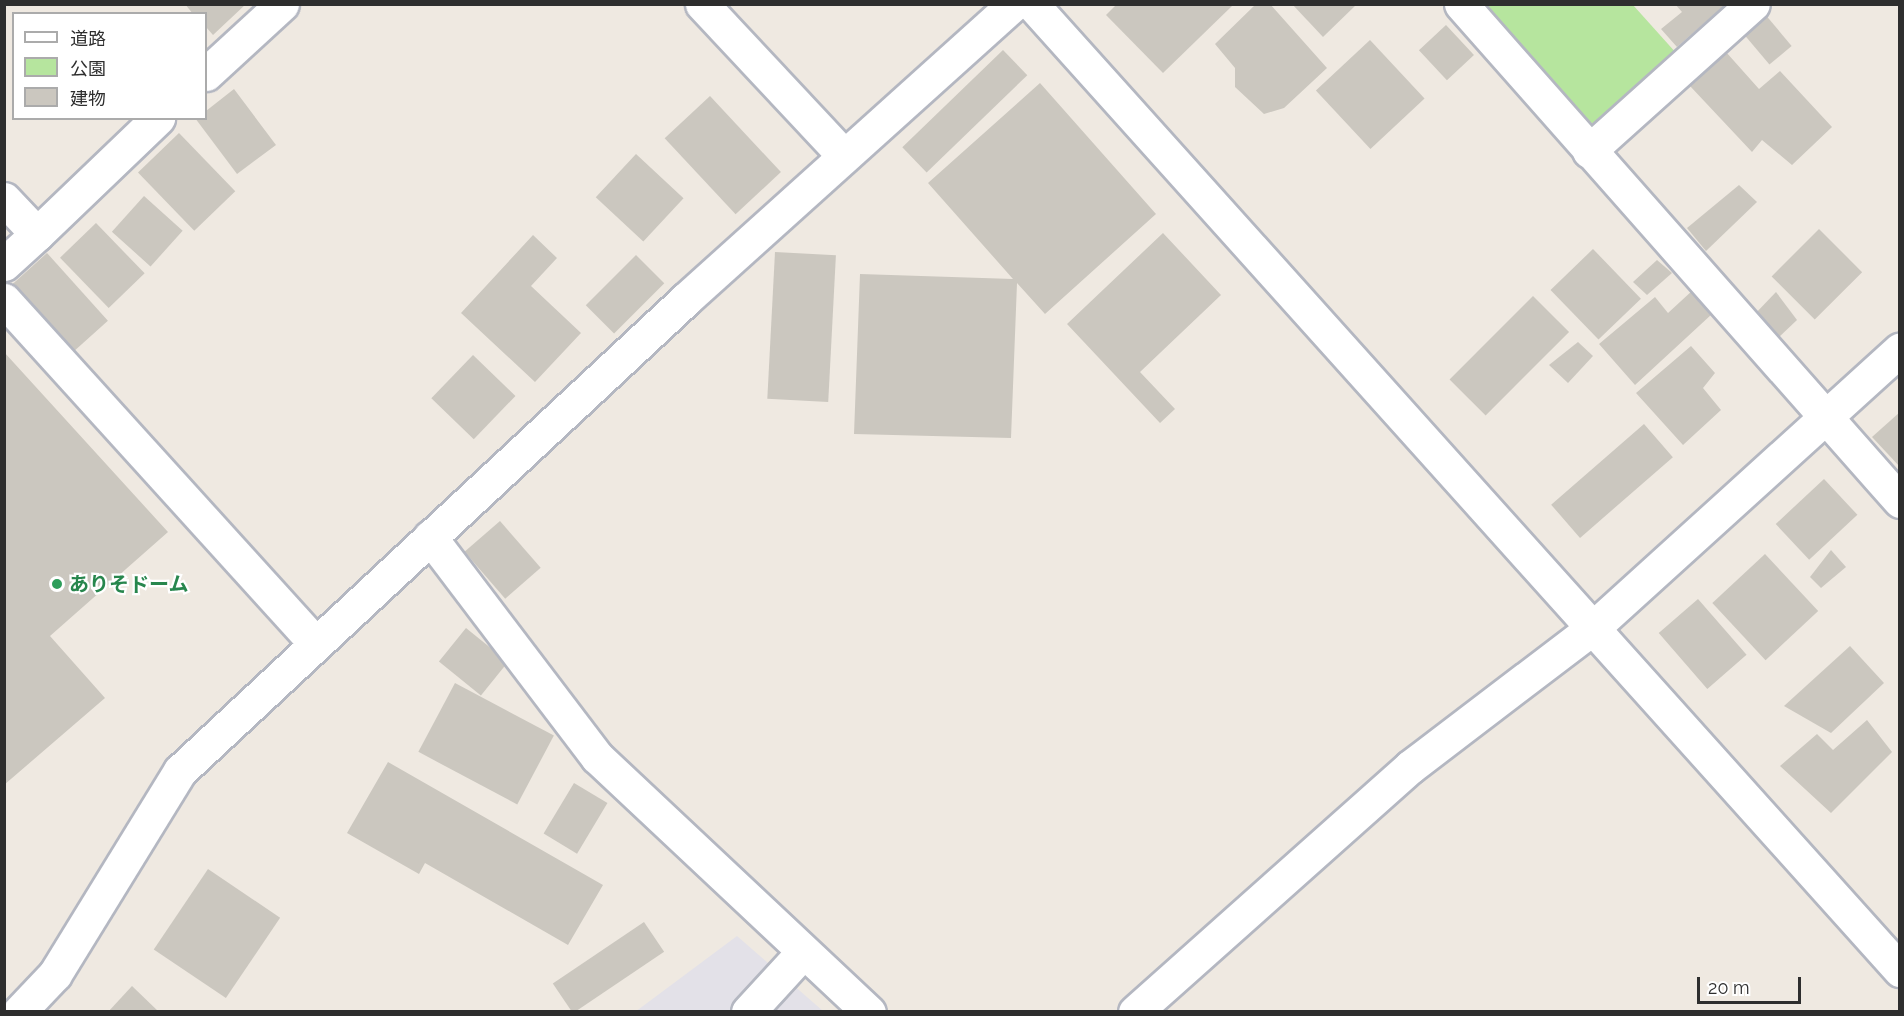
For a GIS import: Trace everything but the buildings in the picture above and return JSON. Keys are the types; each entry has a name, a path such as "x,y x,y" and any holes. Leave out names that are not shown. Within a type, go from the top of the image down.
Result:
{"street":[{"path":"207,73 282,4"},
{"path":"702,4 844,156"},
{"path":"18,1011 54,974 180,771 844,156 1014,4"},
{"path":"1032,4 1594,627 1899,970"},
{"path":"1461,4 1899,501"},
{"path":"1589,150 1753,4"},
{"path":"4,264 156,120"},
{"path":"4,199 37,234"},
{"path":"4,300 316,644"},
{"path":"1135,1011 1410,767 1594,627 1899,350"},
{"path":"430,537 597,757 803,952 869,1011"},
{"path":"748,1011 803,952"}],"shaded area":[{"path":"737,936 823,1011 635,1012"}],"green space":[{"path":"1477,5 1633,5 1677,54 1599,124 1580,121"}],"place":[{"name":"ありそドーム","path":"57,584"}]}
